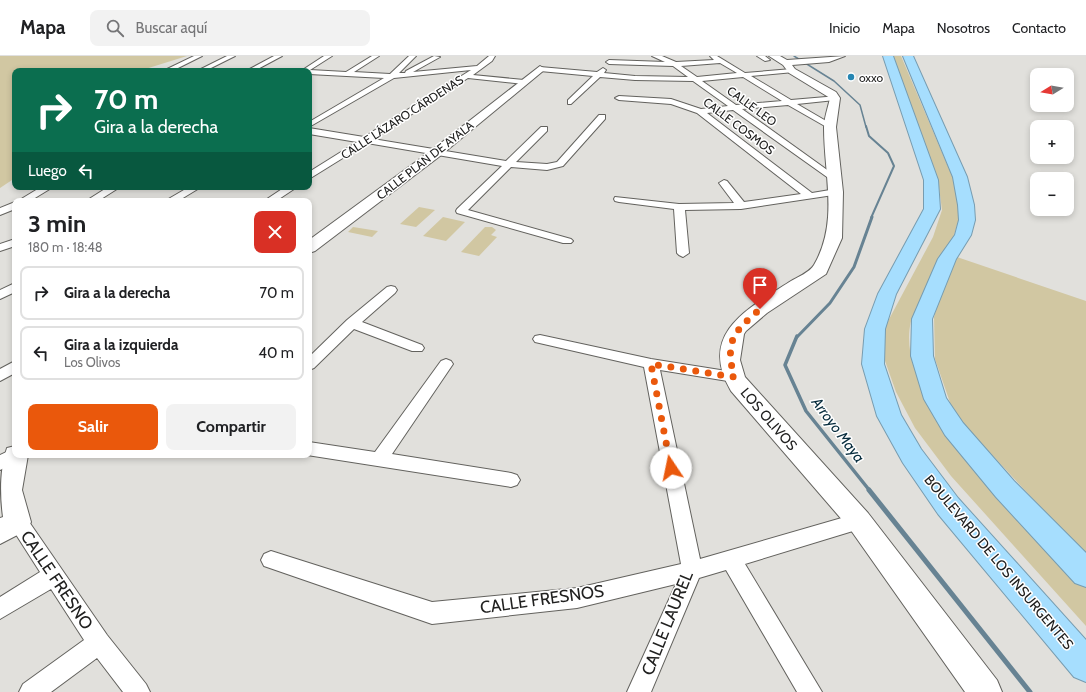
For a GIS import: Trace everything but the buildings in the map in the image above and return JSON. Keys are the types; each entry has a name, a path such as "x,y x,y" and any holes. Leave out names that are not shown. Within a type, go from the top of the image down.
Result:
{"highway":[{"name":"BOULEVARD DE LOS INSURGENTES","path":"898,61 917,139 931,180 932,209 887,294 875,329 873,364 889,416 912,456 948,506 1086,665"},
{"name":"BOULEVARD DE LOS INSURGENTES","path":"898,61 960,177 966,205 967,220 963,235 947,260 922,319 922,356 935,399 954,429 1005,489 1086,573"}],"street":[{"path":"173,68 200,56"},
{"path":"206,68 232,56"},
{"path":"255,68 279,56"},
{"path":"309,68 329,56"},
{"path":"345,75 376,56"},
{"path":"312,123 392,76 413,56"},
{"name":"CALLE LÁZARO CÁRDENAS","path":"312,174 479,68 490,60 492,56"},
{"path":"571,102 616,56"},
{"name":"CALLE LEO","path":"655,56 668,59 676,64 835,186"},
{"path":"713,56 830,127"},
{"path":"760,56 782,63 832,94 835,98"},
{"path":"540,69 635,78 695,79 745,75 782,63 829,59 841,56"},
{"path":"400,76 437,57"},
{"path":"609,62 676,64 721,61"},
{"path":"312,72 345,75 400,76 479,68"},
{"name":"CALLE PLAN DE AYALA","path":"312,245 436,152 540,69"},
{"path":"466,76 524,82"},
{"name":"CALLE COSMOS","path":"619,98 676,101 700,111 810,196"},
{"path":"700,111 835,98"},
{"name":"LOS OLIVOS","path":"835,98 830,127 835,186 834,238 820,270 760,309 739,327 734,334 731,345 730,360 734,377 859,521 985,692"},
{"path":"312,131 508,164 547,167 560,164 602,117"},
{"path":"544,128 460,211 567,241"},
{"path":"724,183 741,206"},
{"path":"619,199 679,207 741,206 810,196 835,186"},
{"path":"28,198 43,190"},
{"path":"95,198 110,190"},
{"path":"176,198 190,190"},
{"path":"274,198 287,190"},
{"path":"0,212 12,206"},
{"path":"679,207 683,254"},
{"path":"0,248 12,243"},
{"path":"0,295 12,288"},
{"path":"312,362 352,323 391,290"},
{"path":"352,323 417,348"},
{"path":"540,339 651,364 734,377"},
{"path":"379,460 446,364"},
{"name":"CALLE LAUREL","path":"639,692 692,571 651,364"},
{"path":"0,376 12,368"},
{"path":"0,376 12,380"},
{"path":"312,449 494,476 511,480"},
{"path":"0,463 12,457"},
{"name":"CALLE FRESNO","path":"14,458 9,490 9,527 54,575 99,643 138,692"},
{"name":"CALLE FRESNOS","path":"271,560 432,613 577,598 692,571 859,521"},
{"path":"731,559 810,692"},
{"path":"0,609 54,575"},
{"path":"31,692 99,643"}],"shaded area":[{"path":"0,56 187,56 149,68 12,68 12,180 0,188"},
{"path":"893,56 901,56 955,183 960,215 952,242 911,321 909,340 917,376 924,393 1086,584 1086,626 951,476 915,428 896,392 884,358 884,333 887,323 933,237 942,210 938,180"},
{"path":"419,207 435,210 416,227 400,224"},
{"path":"443,217 465,222 446,241 423,236"},
{"path":"353,227 378,231 372,237 348,232"},
{"path":"485,227 492,227 496,230 491,235 497,237 479,256 461,252"},
{"path":"954,256 1086,301 1086,556 954,414 935,359 934,317 945,279"}],"waterway":[{"name":"Arroyo Maya","path":"794,56 834,81 860,105 866,127"},
{"name":"Arroyo Maya","path":"866,126 869,136 888,153 894,166 871,218"},
{"name":"Arroyo Maya","path":"797,337 830,303 854,267 872,217"},
{"name":"Arroyo Maya","path":"797,336 785,365 806,411 870,491"},
{"name":"Arroyo Maya","path":"869,490 1030,692"}],"place":[{"name":"oxxo","path":"851,77"}],"route":[{"path":"671,468 651,364 734,377 730,360 731,345 734,334 739,327 760,309"}]}
